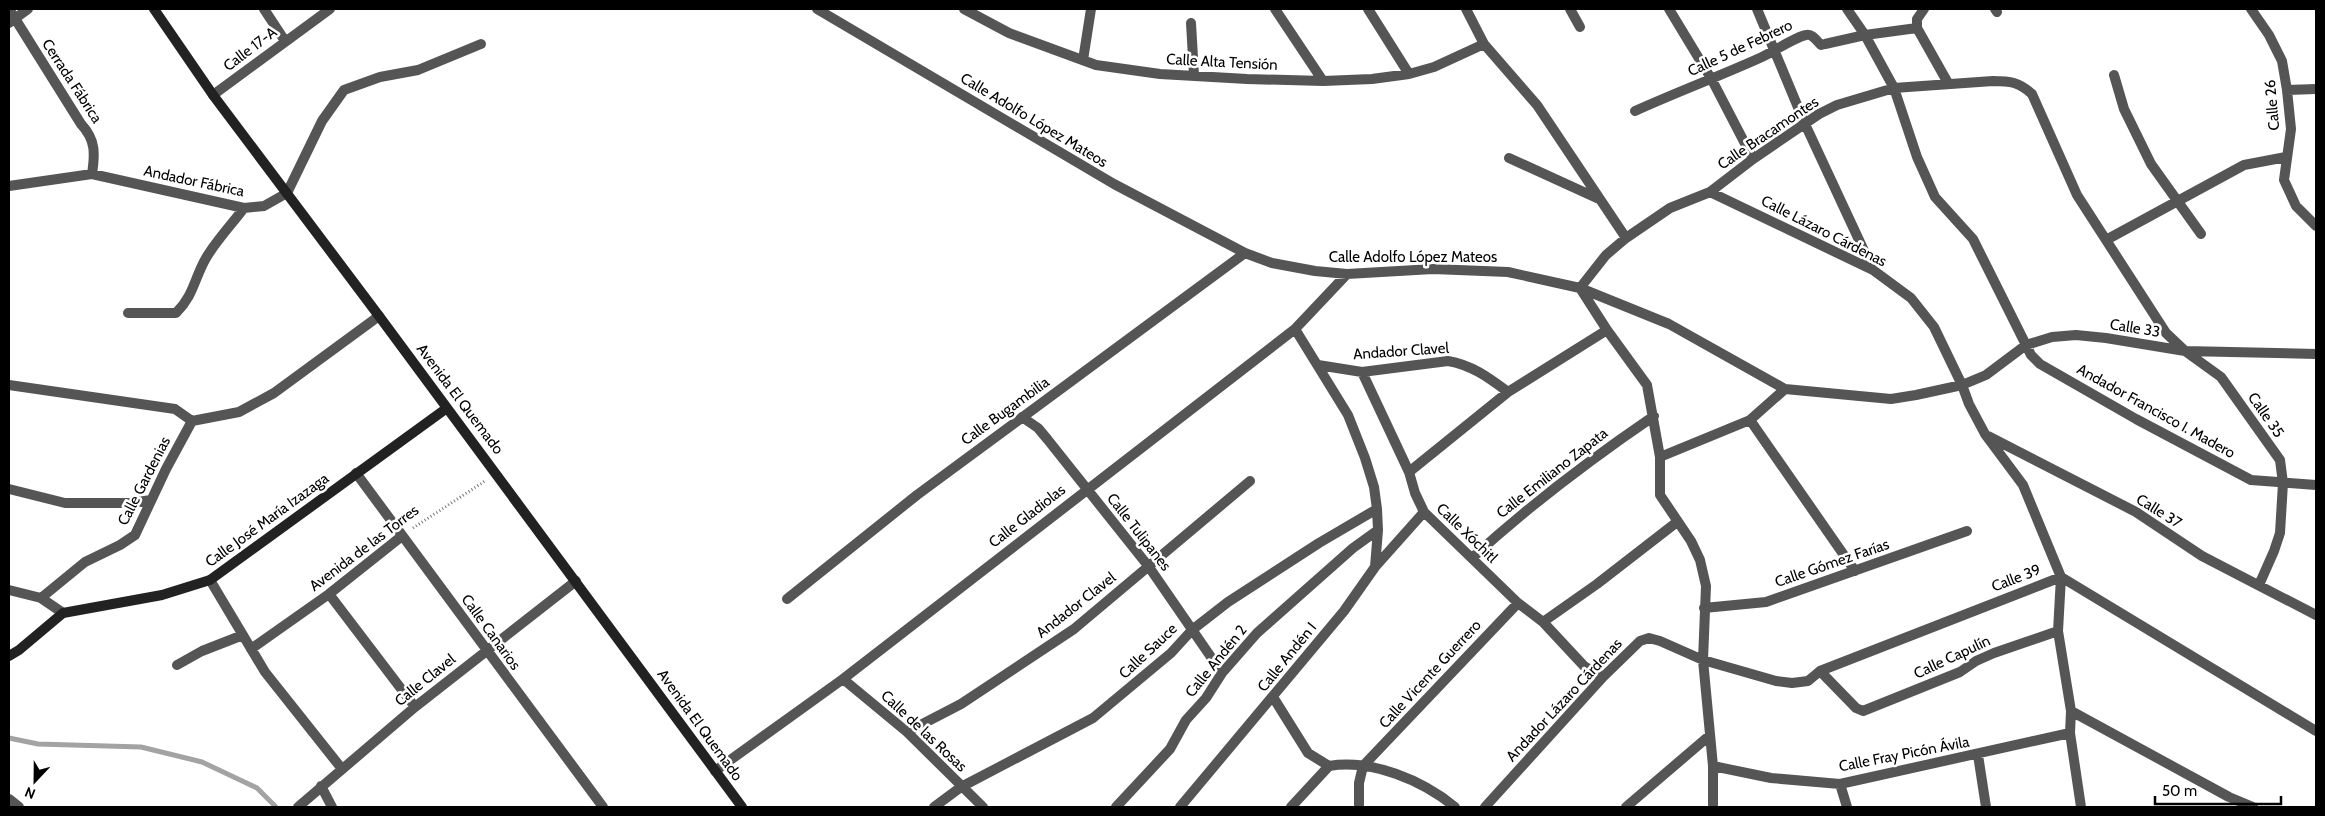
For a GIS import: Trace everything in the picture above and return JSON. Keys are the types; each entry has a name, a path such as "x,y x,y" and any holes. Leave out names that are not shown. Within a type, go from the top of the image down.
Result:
{"main road":[{"name":"Avenida El Quemado","path":"154,9 213,95 496,473 742,807"},
{"name":"Calle José María Izazaga","path":"9,656 19,650 63,613 162,595 210,580 447,408"}],"street":[{"name":"Cerrada Fábrica","path":"9,9 11,21 89,133 94,146 92,174"},
{"path":"11,21 28,9"},
{"path":"264,9 286,41"},
{"name":"Calle 17-A","path":"213,95 330,9"},
{"name":"Calle Adolfo López Mateos","path":"817,9 1114,184 1245,253 1272,263 1315,272 1347,274 1433,269 1508,272 1580,288 1676,327 1785,389"},
{"name":"Calle Alta Tensión","path":"964,9 1009,33 1096,65 1151,73 1323,81 1372,79 1408,74 1434,66 1484,44"},
{"path":"1083,60 1091,9"},
{"path":"1275,9 1323,81"},
{"path":"1368,9 1408,74"},
{"path":"1466,9 1484,44 1537,105 1626,238"},
{"path":"1570,9 1580,27"},
{"path":"1669,9 1712,80 1753,159"},
{"path":"1756,9 1776,51 1805,124 1873,270"},
{"name":"Andador Francisco I. Madero","path":"1847,9 1865,35 1894,88 1917,157 1935,197 1973,239 2031,355 2040,364 2136,419 2251,480 2283,483"},
{"path":"1924,9 1917,19 1916,28 1948,83"},
{"name":"Calle 26","path":"2251,9 2269,35 2282,61 2291,129 2284,180 2296,206 2316,226"},
{"path":"1191,23 1194,75"},
{"name":"Calle 5 de Febrero","path":"1635,111 1676,92 1712,80 1776,51 1805,35 1812,36 1821,45 1865,35 1916,28"},
{"path":"287,193 322,120 344,90 380,77 418,70 481,44"},
{"path":"2114,75 2124,108 2151,164 2201,234"},
{"name":"Calle Bracamontes","path":"1580,288 1606,255 1626,238 1670,208 1710,192 1753,159 1837,105 1894,88 1948,83 2008,81 2023,85 2032,94 2077,195 2166,333 2185,351"},
{"path":"2287,90 2316,89"},
{"path":"1509,158 1601,200"},
{"path":"2106,240 2244,165 2286,158"},
{"path":"9,186 92,174"},
{"name":"Andador Fábrica","path":"92,174 244,208 264,206 287,193"},
{"name":"Calle Lázaro Cárdenas","path":"1710,192 1873,270 1911,298 1934,327 1969,404 1985,434 2023,484 2061,577"},
{"path":"128,313 176,313 192,294 197,274 207,256 244,208"},
{"name":"Calle Bugambilia","path":"787,599 917,495 1245,253"},
{"name":"Calle Gladiolas","path":"715,771 843,678 1295,329 1347,274"},
{"path":"1580,288 1607,330 1647,385 1660,457 1660,494 1691,541 1700,560 1706,586 1704,660 1713,766 1713,807"},
{"path":"9,384 176,408 192,421 239,412 274,393 379,316"},
{"path":"1295,329 1348,415 1374,487 1378,530 1375,567"},
{"path":"1409,472 1508,392 1607,330"},
{"name":"Calle 33","path":"1785,389 1891,398 1962,385 1986,375 2026,345 2052,337 2076,335 2185,351 2316,354"},
{"name":"Calle 35","path":"2185,351 2221,377 2280,460 2283,483"},
{"name":"Andador Clavel","path":"1318,366 1362,372 1448,361 1462,363 1508,392"},
{"name":"Calle Xóchitl","path":"1362,372 1409,472 1424,512 1518,603 1543,622 1584,666 1603,677"},
{"path":"1660,457 1750,420 1785,389"},
{"name":"Calle Emiliano Zapata","path":"1472,558 1522,513 1579,468 1654,416"},
{"name":"Calle Tulipanes","path":"1022,417 1038,428 1149,567 1222,673"},
{"path":"1750,420 1854,571"},
{"name":"Calle Gardenias","path":"41,598 85,562 120,545 135,535 192,421"},
{"name":"Calle 37","path":"1985,434 2136,512 2202,556 2316,615"},
{"name":"Calle Canarios","path":"356,473 603,807"},
{"name":"Andador Clavel","path":"907,732 961,704 1074,629 1250,481"},
{"path":"2259,586 2280,533 2283,483 2316,485"},
{"path":"9,489 64,503 132,503 152,500"},
{"name":"Calle Sauce","path":"934,807 961,787 1093,718 1171,653 1192,630 1228,602 1319,543 1377,509"},
{"name":"Calle Andén I","path":"1180,807 1344,611 1375,567 1424,512"},
{"path":"1543,622 1597,584 1677,522"},
{"name":"Calle Andén 2","path":"1116,807 1170,749 1186,720 1206,698 1222,673 1258,633 1276,615 1354,548 1378,530"},
{"name":"Calle Gómez Farías","path":"1704,608 1766,602 1967,531"},
{"name":"Avenida de las Torres","path":"251,648 329,594 402,536"},
{"path":"2061,577 2058,631 2071,711 2070,733 2081,807"},
{"name":"Calle 39","path":"1704,660 1776,681 1792,683 1808,681 1820,671 2061,577 2316,731"},
{"path":"210,580 265,672 342,769"},
{"name":"Calle Clavel","path":"299,806 320,786 415,707 576,582"},
{"path":"9,590 41,598 63,613"},
{"path":"329,594 415,707"},
{"name":"Calle Vicente Guerrero","path":"1363,766 1518,603"},
{"name":"Calle Capulín","path":"1820,671 1860,711 1876,707 1960,672 1976,661 1994,653 2058,631"},
{"path":"177,666 202,651 242,635"},
{"name":"Andador Lázaro Cárdenas","path":"1484,807 1603,677 1640,641 1649,638 1660,641 1704,660"},
{"name":"Calle de las Rosas","path":"843,678 907,732 983,807"},
{"path":"1273,697 1308,753 1330,766 1363,766 1387,771 1416,783 1454,807"},
{"path":"2071,711 2229,797 2253,807"},
{"name":"Calle Fray Picón Ávila","path":"1713,766 1771,778 1840,784 1978,755 2070,733"},
{"path":"1626,807 1710,736"},
{"path":"1978,755 1986,807"},
{"path":"1291,807 1330,766"},
{"path":"1359,807 1359,784 1363,766"},
{"path":"1840,784 1847,807"},
{"path":"320,786 332,807"},
{"path":"9,799 19,807"}],"path":[{"name":"Avenida de las Torres","path":"402,536 496,473"}],"waterway":[{"path":"9,738 38,744 141,747 202,762 257,788 276,807"}]}
